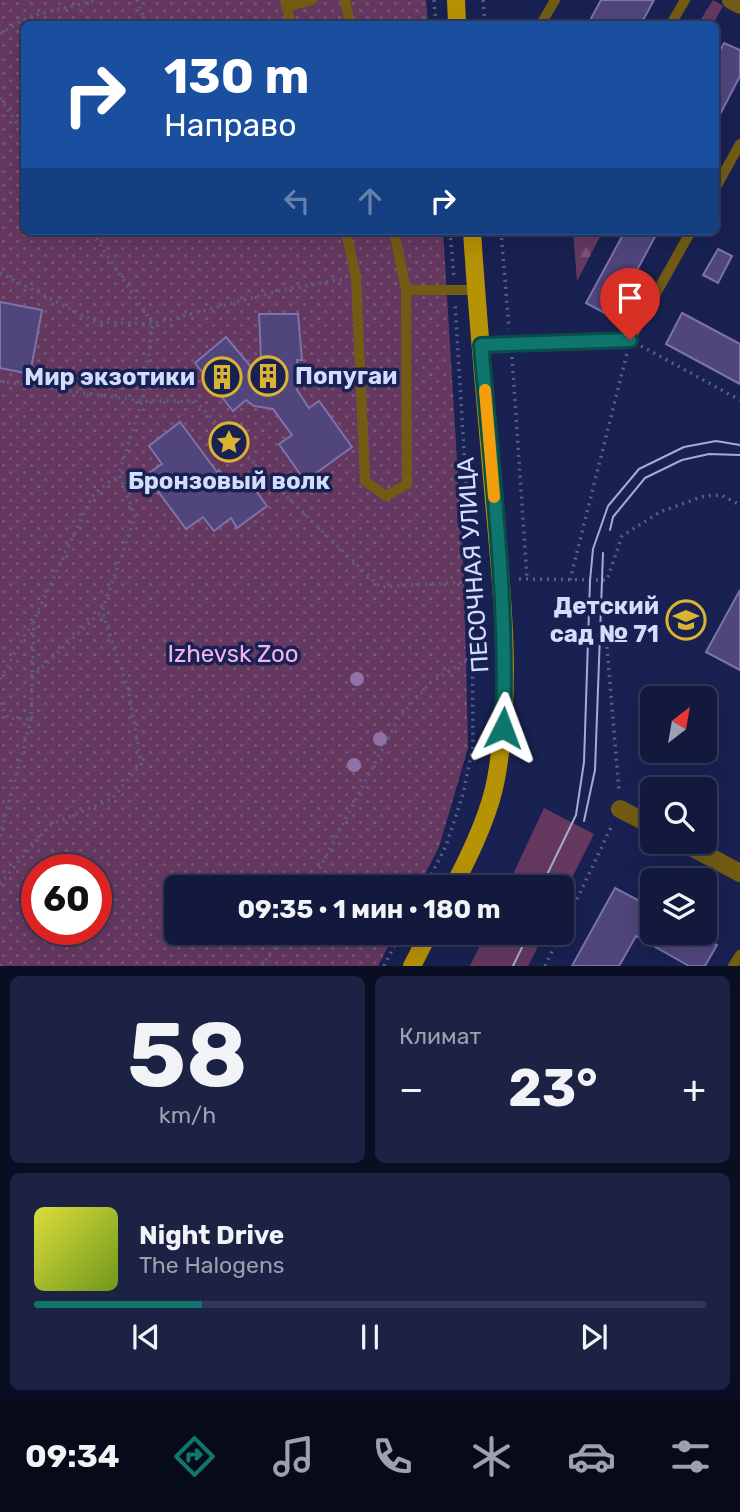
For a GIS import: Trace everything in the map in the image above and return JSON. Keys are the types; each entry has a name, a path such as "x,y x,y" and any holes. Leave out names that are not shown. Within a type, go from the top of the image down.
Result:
{"main road":[{"path":"456,0 457,21"},
{"name":"ПЕСОЧНАЯ УЛИЦА","path":"459,875 471,853 496,781 503,728 505,678 501,581 472,235"},
{"path":"412,966 423,945"}],"street":[{"path":"730,0 740,5"},
{"path":"620,809 640,819"},
{"path":"704,854 740,873"}],"lane":[{"path":"290,21 285,4 312,0"},
{"path":"345,0 349,21"},
{"path":"543,21 555,0"},
{"path":"673,21 685,0"},
{"path":"719,182 740,144"},
{"path":"347,235 356,277 365,481 386,496 407,484 406,290 395,235"},
{"path":"481,345 630,340 689,235"},
{"path":"406,290 476,290"},
{"path":"733,966 740,955"}],"path":[{"path":"23,21 96,0"},
{"path":"137,0 143,21"},
{"path":"434,0 436,21"},
{"path":"483,0 485,21"},
{"path":"0,34 21,22"},
{"path":"0,98 21,129"},
{"path":"0,679 34,620 92,496 119,474 142,401 153,324 94,235"},
{"path":"431,875 446,846 463,794 472,746 472,582 450,235"},
{"path":"501,235 527,579"},
{"path":"0,273 96,322 153,324 282,290 356,277"},
{"path":"570,580 630,340 740,400"},
{"path":"0,381 142,401 195,401 287,497 380,587 527,579 607,580 622,536 660,512 704,496 721,495 740,505"},
{"path":"32,677 102,611 135,517 119,474"},
{"path":"0,884 50,825 112,799 141,764 129,692 102,611"},
{"path":"0,836 31,719 34,620"},
{"path":"574,905 620,809 606,635 583,635"},
{"path":"316,875 398,719 429,684 472,656"},
{"path":"0,703 8,719 31,719"},
{"path":"262,966 276,945"},
{"path":"384,966 395,945"},
{"path":"545,966 555,945"}],"green space":[{"name":"Izhevsk Zoo","path":"0,0 426,0 428,21 21,21 21,235 443,235 464,574 468,748 439,847 424,875 164,875 164,945 389,945 378,966 0,966"},
{"path":"713,0 723,6 715,21 700,21"},
{"path":"573,235 601,235 577,281"},
{"path":"544,808 594,834 574,875 513,875"},
{"path":"480,945 539,945 528,966 470,966"}],"building":[{"path":"601,0 654,0 643,21 590,21"},
{"path":"724,43 740,50 740,76 719,116 719,53"},
{"path":"623,235 656,235 612,317 586,303"},
{"path":"718,249 732,256 718,283 703,275"},
{"path":"0,302 42,310 30,374 0,368"},
{"path":"682,313 740,344 740,384 666,344"},
{"path":"259,314 298,314 302,360 297,360 297,390 309,408 319,401 352,447 305,481 279,444 292,435 273,409 254,406 246,400 233,411 195,363 226,337 262,380"},
{"path":"180,422 234,491 248,480 267,506 237,528 231,518 214,531 203,517 186,529 146,475 162,464 149,446"},
{"path":"740,590 740,670 706,652"},
{"path":"615,888 640,901 640,938 636,936 619,966 572,966"},
{"path":"652,945 717,945 705,966 689,966"}],"tram line":[{"path":"547,875 576,815 584,762 593,549 608,506 639,469 684,447 716,441 740,445"},
{"path":"610,530 613,517 645,478 682,460 709,454 740,455"},
{"path":"584,821 595,770 603,553"},
{"path":"513,966 523,945"}],"slow traffic":[{"path":"485,390 494,497"}],"place":[{"name":"Попугаи","path":"268,376"},
{"name":"Мир экзотики","path":"222,377"},
{"name":"Бронзовый волк","path":"229,442"},
{"name":"Детский сад № 71","path":"686,620"}],"route":[{"path":"503,728 505,678 501,581 481,345 630,340"}]}
